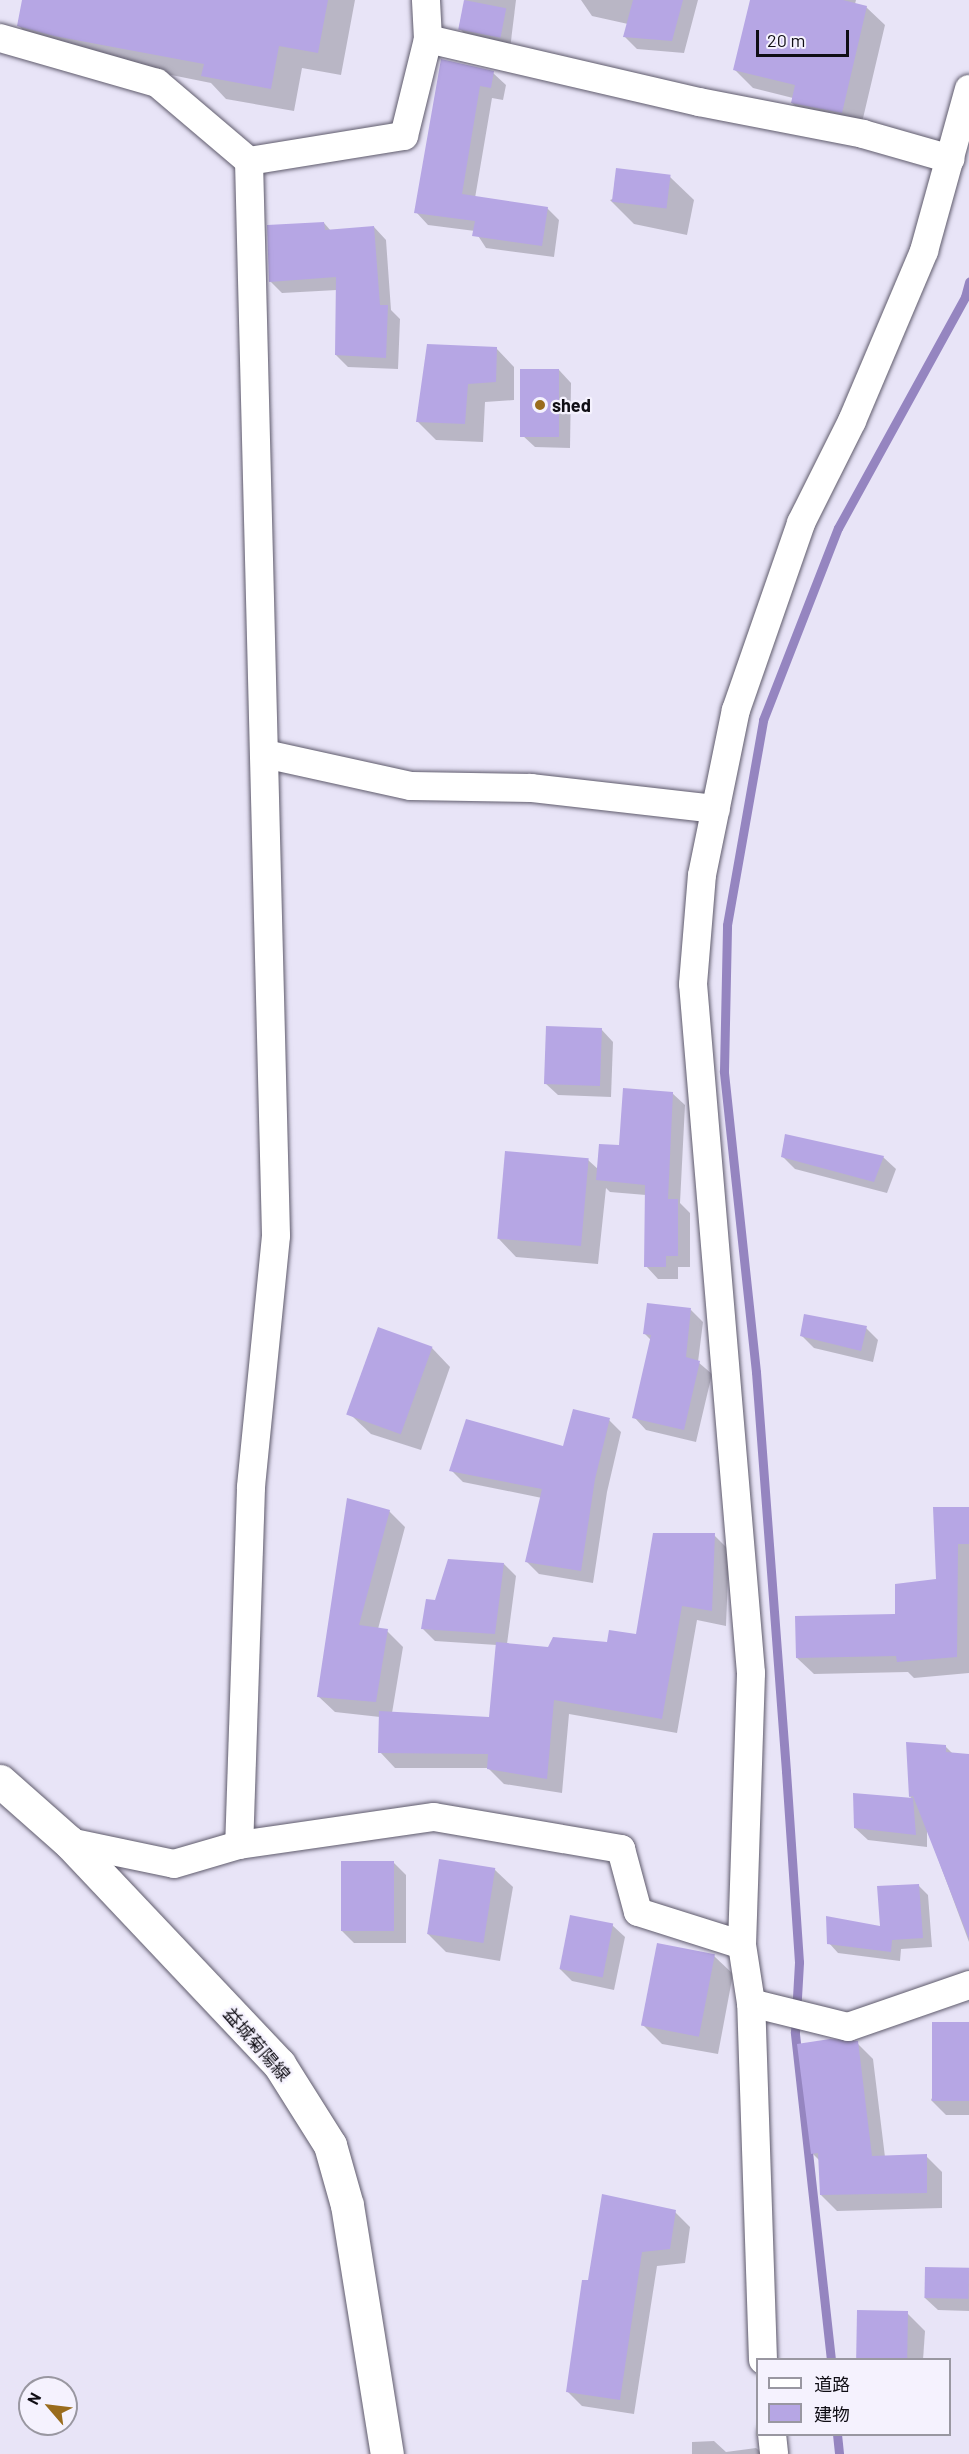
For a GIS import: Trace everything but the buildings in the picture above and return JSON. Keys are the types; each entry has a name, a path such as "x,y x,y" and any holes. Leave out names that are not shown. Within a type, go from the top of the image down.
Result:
{"main road":[{"name":"益城菊陽線","path":"0,1781 69,1842 279,2064 330,2145 347,2205 387,2454"}],"street":[{"path":"249,161 404,136 428,39 426,0"},
{"path":"0,38 157,83 249,161 276,1236 251,1488 239,1845"},
{"path":"428,39 699,102 863,134 951,159"},
{"path":"764,2358 752,2003 742,1946 751,1673 693,984 702,875 736,710 801,523 852,422 924,251 969,89"},
{"path":"265,754 411,786 531,788 716,809"},
{"path":"69,1842 174,1864 239,1845 434,1817 621,1849 638,1912 742,1946"},
{"path":"752,2003 848,2027 969,1985"},
{"path":"772,2436 774,2454"}],"waterway":[{"path":"831,2358 795,2032 799,1962 786,1771 756,1372 724,1071 727,925 763,720 838,528 965,297 969,282"},
{"path":"837,2436 839,2454"}],"place":[{"name":"shed","path":"540,405"}]}
